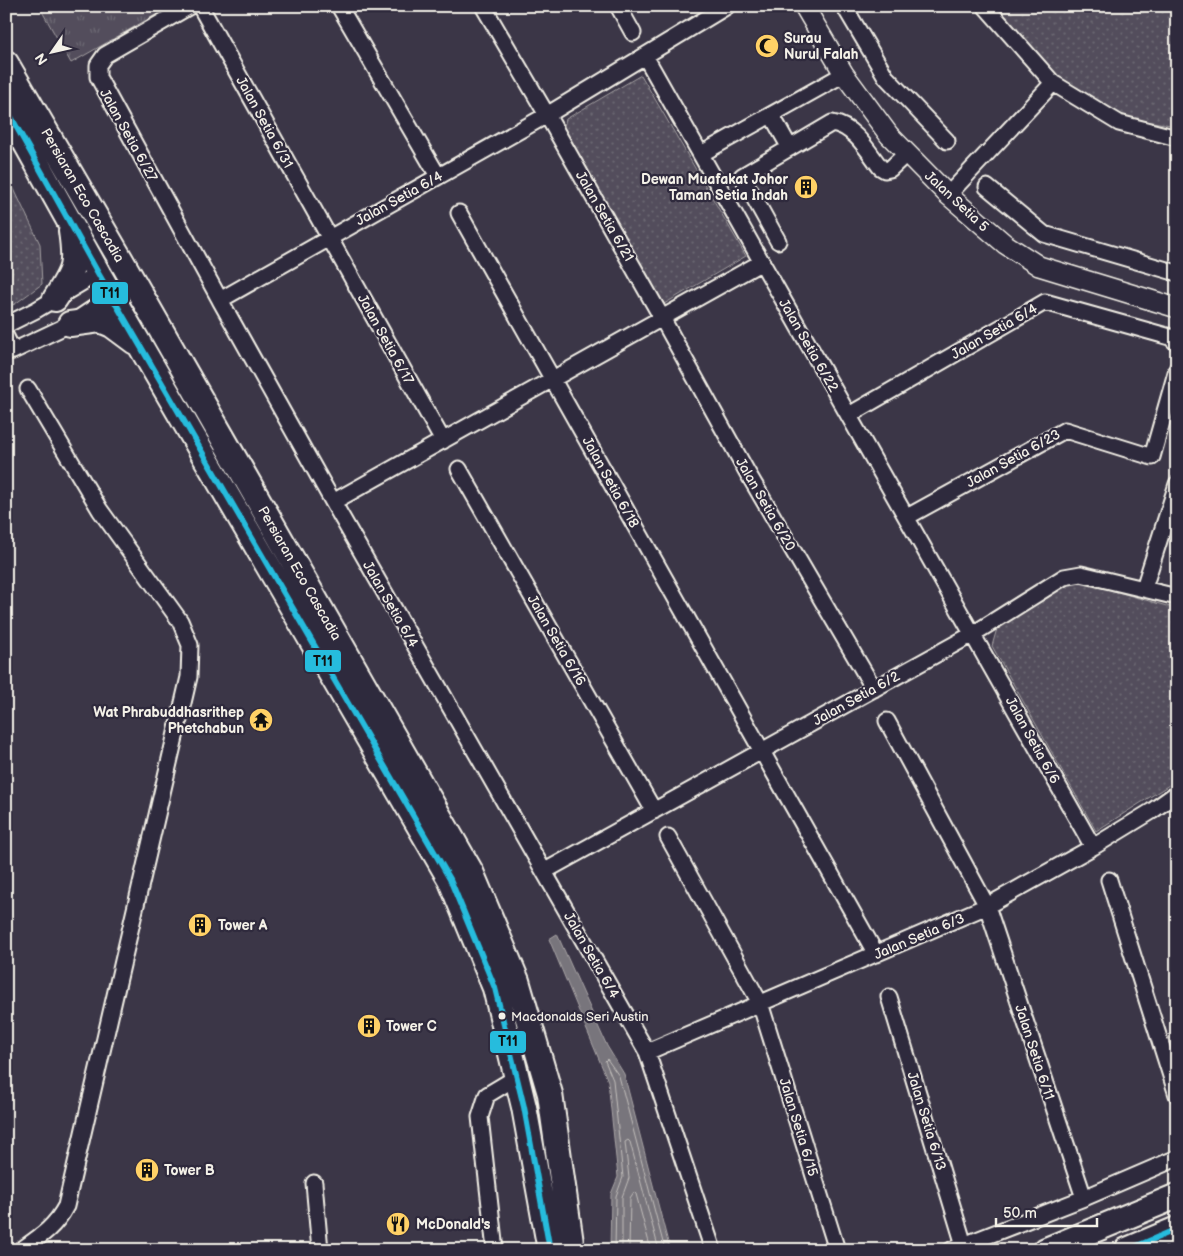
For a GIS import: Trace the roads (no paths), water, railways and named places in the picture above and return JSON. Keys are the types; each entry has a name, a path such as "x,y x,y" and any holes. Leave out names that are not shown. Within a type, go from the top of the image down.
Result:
{"main road":[{"name":"Persiaran Eco Cascadia","path":"6,63 471,872 517,982 550,1094 572,1250"},
{"name":"Persiaran Eco Cascadia","path":"6,108 70,222 108,283 141,348 450,880 495,988 517,1077 546,1224 548,1250"},
{"path":"45,304 66,282 73,268 70,222"},
{"path":"108,238 115,260 108,283 140,298 153,317"},
{"path":"60,329 100,320 112,325 130,337 141,348"},
{"path":"1046,1250 1177,1196"},
{"path":"1127,1250 1177,1229"}],"street":[{"name":"Jalan Setia 6/27","path":"190,6 105,55 98,65 98,77 220,300"},
{"name":"Jalan Setia 6/31","path":"200,6 330,237"},
{"path":"339,6 438,176"},
{"name":"Jalan Setia 6/21","path":"484,6 662,318"},
{"path":"618,6 633,33"},
{"path":"645,56 727,6"},
{"name":"Jalan Setia 5","path":"804,6 844,74 889,135 948,195 1005,244 1039,266 1177,308"},
{"path":"844,6 886,77 947,141"},
{"path":"984,6 1052,82 1119,123 1177,138"},
{"name":"Jalan Setia 6/4","path":"645,56 547,115 220,300 647,1052 713,1250"},
{"name":"Jalan Setia 6/22","path":"645,56 973,634"},
{"path":"701,154 772,116 844,74"},
{"path":"948,195 1052,82"},
{"path":"772,116 790,148"},
{"path":"778,241 742,176 832,123 841,124 853,133 884,170 890,169 907,153"},
{"path":"988,187 1044,234 1177,273"},
{"name":"Jalan Setia 6/18","path":"459,213 554,378 760,752 876,954"},
{"name":"Jalan Setia 6/17","path":"330,237 443,441"},
{"path":"333,502 762,262"},
{"path":"6,325 45,304 108,283"},
{"path":"6,336 10,352 60,329 108,283"},
{"name":"Jalan Setia 6/4","path":"849,415 1046,302 1170,337 1177,343"},
{"path":"45,304 60,329"},
{"name":"Jalan Setia 6/20","path":"662,318 747,472 874,689"},
{"name":"Jalan Setia 6/23","path":"907,517 1065,430 1152,457 1177,370"},
{"path":"21,1250 58,1220 66,1206 179,724 191,662 190,645 180,621 100,510 28,390"},
{"name":"Jalan Setia 6/16","path":"459,469 654,811"},
{"path":"1144,588 1177,484"},
{"name":"Jalan Setia 6/2","path":"545,871 973,634 1064,577 1081,574 1177,597"},
{"name":"Jalan Setia 6/6","path":"973,634 1093,846"},
{"name":"Jalan Setia 6/11","path":"887,721 987,906 1084,1198"},
{"name":"Jalan Setia 6/3","path":"647,1052 987,906 1093,846 1177,794"},
{"name":"Jalan Setia 6/15","path":"668,837 760,1003 838,1250"},
{"path":"1108,880 1177,1095"},
{"name":"Jalan Setia 6/13","path":"889,997 958,1247"},
{"path":"495,1250 480,1117 487,1095 517,1077"},
{"path":"958,1247 1084,1198 1177,1158"},
{"path":"314,1184 320,1250"}],"water":[{"path":"557,934 607,1046 624,1074 670,1250 610,1250 611,1194 618,1177 608,1081 549,939"}],"place":[{"name":"Surau Nurul Falah","path":"767,46"},
{"name":"Dewan Muafakat Johor Taman Setia Indah","path":"806,187"},
{"name":"Wat Phrabuddhasrithep Phetchabun","path":"261,720"},
{"name":"Tower A","path":"200,925"},
{"name":"Macdonalds Seri Austin","path":"502,1016"},
{"name":"Tower C","path":"369,1026"},
{"name":"Tower B","path":"147,1170"},
{"name":"McDonald's","path":"398,1224"}]}
